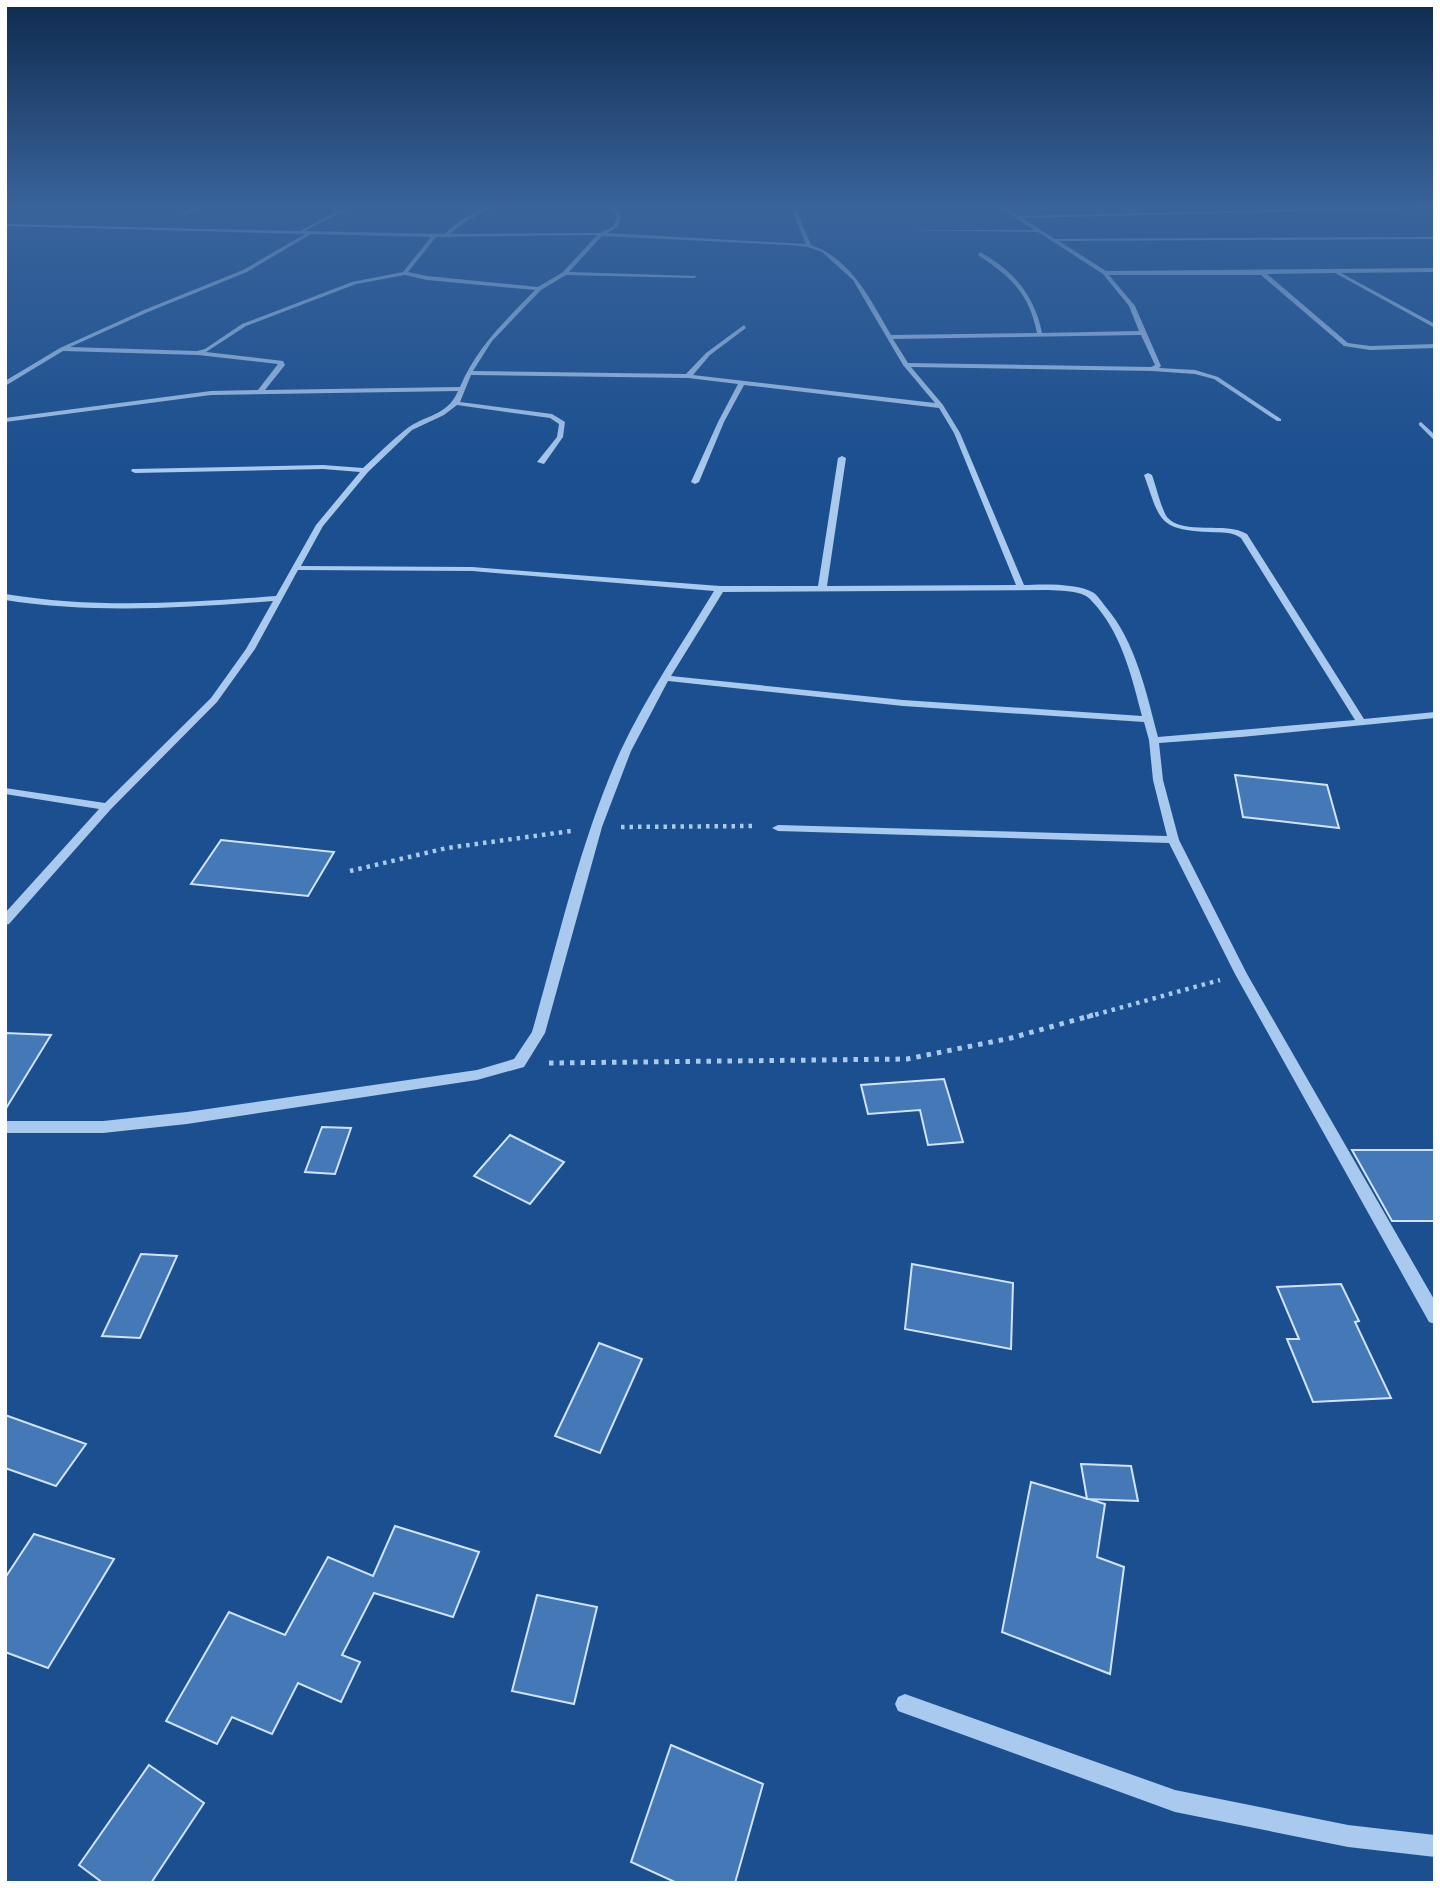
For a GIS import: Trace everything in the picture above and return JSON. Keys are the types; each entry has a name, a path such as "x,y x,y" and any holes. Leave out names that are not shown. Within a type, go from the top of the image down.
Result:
{"street":[{"path":"5,384 62,349 192,292"},
{"path":"197,353 207,350 244,325 330,292"},
{"path":"5,921 107,807 214,700 250,649 320,525 365,470 410,429 442,414 456,403 469,373 490,340 536,292"},
{"path":"863,292 906,365 941,406 957,433 1021,587"},
{"path":"1026,292 1036,311 1040,335"},
{"path":"1122,292 1138,317 1157,366 1153,369"},
{"path":"1284,292 1346,345 1370,348 1435,346"},
{"path":"1371,292 1435,327"},
{"path":"688,376 708,354 744,327"},
{"path":"890,337 1142,333"},
{"path":"62,349 197,353 281,362 282,365 260,392"},
{"path":"906,365 1195,372 1216,378 1279,421"},
{"path":"469,373 688,376 941,406"},
{"path":"695,482 721,422 743,381"},
{"path":"5,420 211,393 463,389"},
{"path":"456,403 552,416 563,422 560,437 541,462"},
{"path":"1421,424 1435,439"},
{"path":"822,588 842,458"},
{"path":"135,471 258,470 301,466 365,470"},
{"path":"1148,475 1167,522 1177,526 1236,531 1244,536 1362,723"},
{"path":"297,568 472,569 719,589 1021,587 1075,590 1091,595 1108,615 1123,641 1149,719 1158,780 1173,840 1241,974 1435,1317"},
{"path":"5,1127 103,1127 187,1118 477,1075 519,1063 538,1033 596,827 626,751 665,678 719,589"},
{"path":"5,597 34,603 85,606 193,604 280,598"},
{"path":"665,678 903,703 1149,719"},
{"path":"1154,740 1435,715"},
{"path":"5,791 107,807"},
{"path":"778,828 1173,840"},
{"path":"905,1704 1175,1801 1348,1836 1435,1846"}],"path":[{"path":"350,871 447,848 596,827 726,825 778,828"},
{"path":"519,1063 727,1063 907,1059 1011,1038 1241,974"}],"building":[{"path":"1235,775 1327,785 1339,828 1243,817"},
{"path":"221,840 334,852 308,896 191,884"},
{"path":"5,1033 51,1035 5,1110"},
{"path":"944,1079 963,1142 928,1145 920,1110 868,1114 861,1085"},
{"path":"322,1127 351,1128 335,1174 305,1172"},
{"path":"510,1135 564,1162 530,1204 474,1176"},
{"path":"1352,1150 1435,1150 1435,1221 1392,1221"},
{"path":"141,1254 177,1256 140,1338 102,1336"},
{"path":"912,1264 1013,1283 1011,1349 905,1329"},
{"path":"1341,1284 1359,1321 1355,1322 1391,1398 1313,1402 1287,1339 1299,1339 1277,1287"},
{"path":"599,1343 642,1359 600,1453 555,1436"},
{"path":"5,1415 86,1444 56,1486 5,1468"},
{"path":"1081,1464 1131,1466 1138,1501 1087,1499"},
{"path":"1031,1482 1105,1504 1097,1557 1124,1567 1110,1674 1002,1632"},
{"path":"395,1526 479,1552 453,1617 374,1593 342,1655 360,1662 341,1702 298,1683 272,1734 232,1717 217,1744 166,1721 229,1612 285,1635 328,1557 373,1576"},
{"path":"34,1534 114,1559 48,1668 5,1652 5,1578"},
{"path":"537,1595 597,1607 574,1704 512,1691"},
{"path":"671,1745 763,1784 735,1883 677,1883 631,1862"},
{"path":"149,1765 204,1803 151,1883 103,1883 79,1865"}]}
